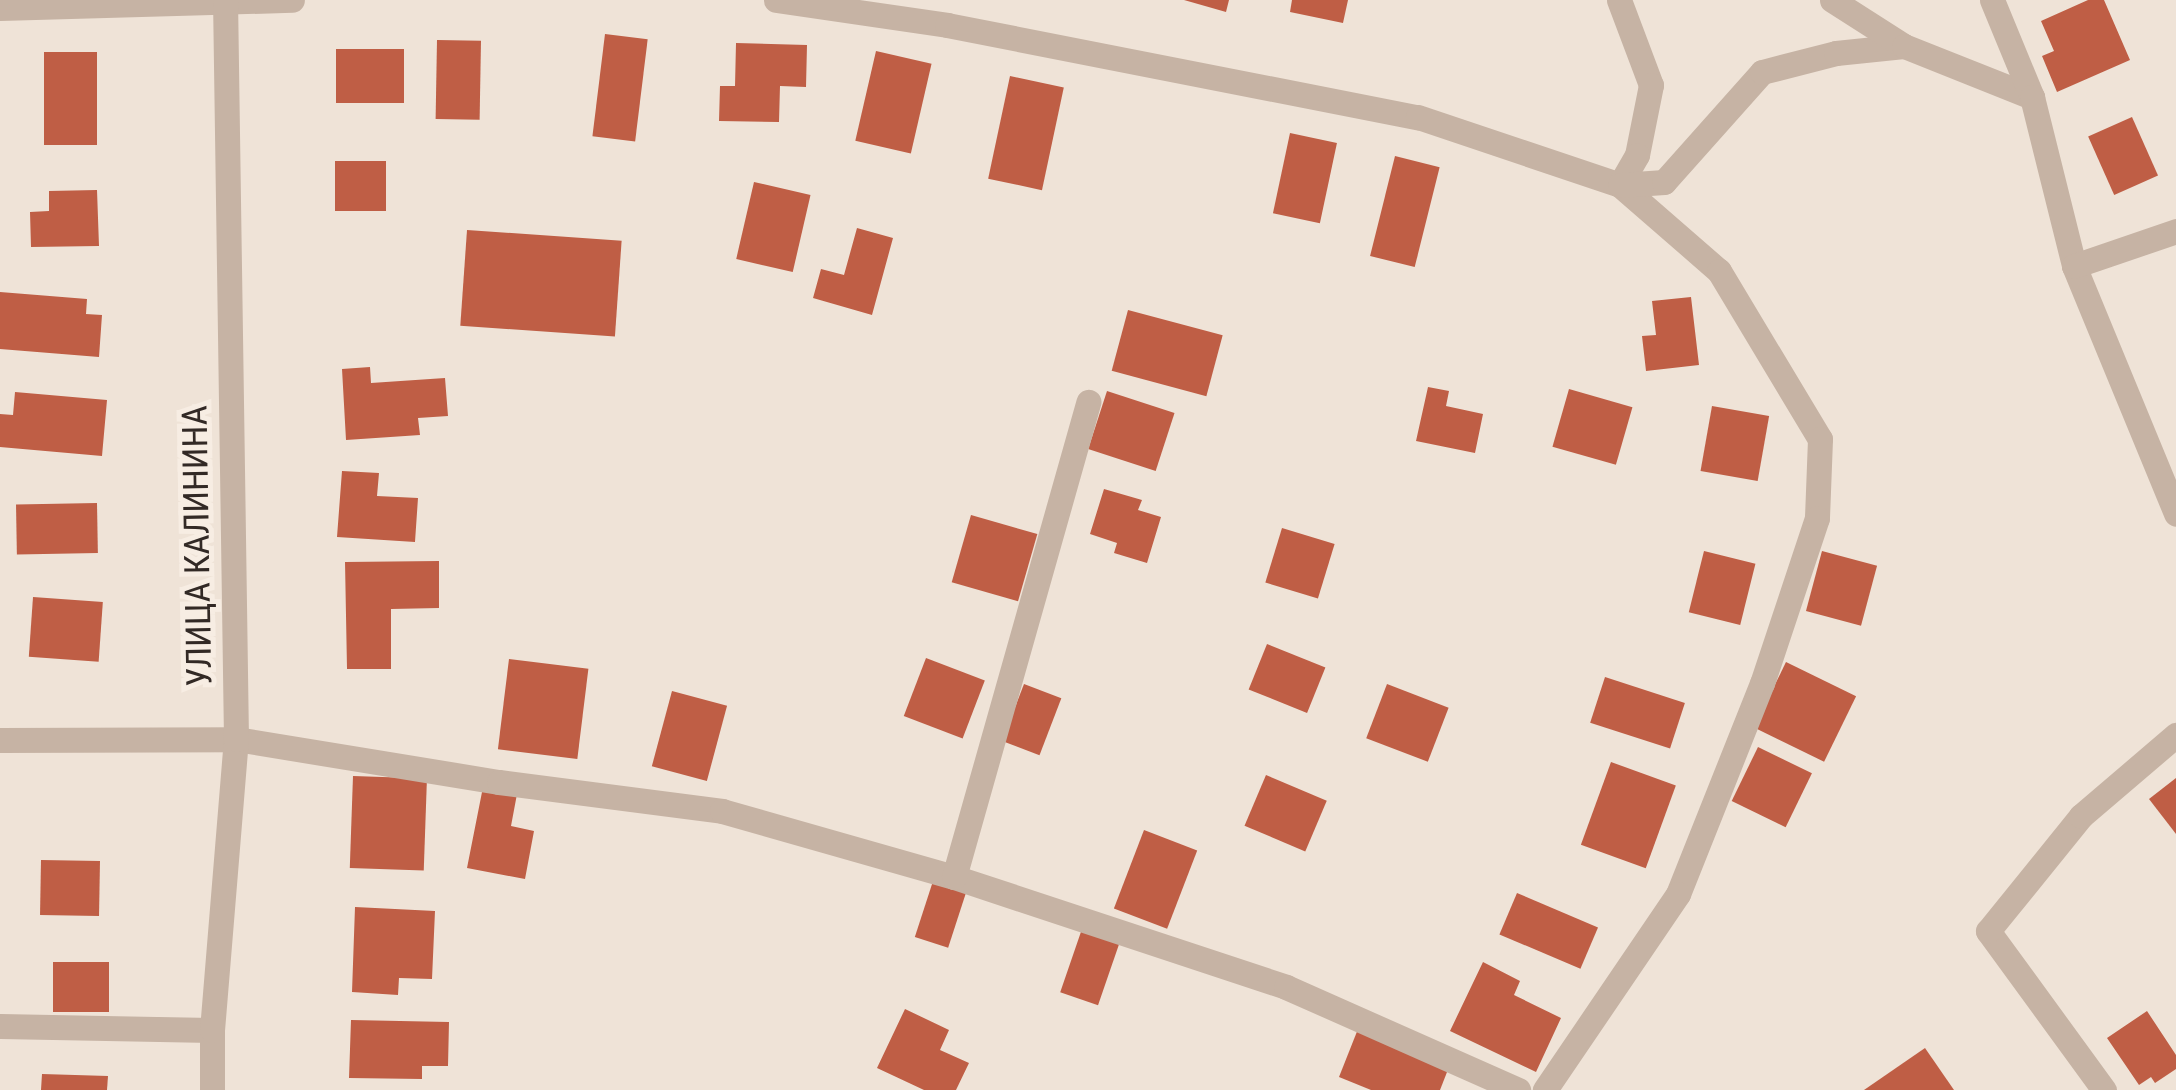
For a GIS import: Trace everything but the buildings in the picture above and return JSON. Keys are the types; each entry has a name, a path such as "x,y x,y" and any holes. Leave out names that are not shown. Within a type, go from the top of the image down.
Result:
{"street":[{"path":"0,8 292,0"},
{"path":"776,0 947,25 1418,117 1620,185 1664,182 1762,72 1836,53 1904,46"},
{"path":"1619,0 1651,85 1636,154 1620,185"},
{"path":"1832,0 1904,46 2032,97"},
{"path":"1992,0 2032,97 2074,266 2176,514"},
{"name":"УЛИЦА КАЛИНИНА","path":"212,1090 212,1030 236,739 225,3"},
{"path":"1546,1090 1678,894 1762,683 1817,518 1820,439 1718,271 1620,185"},
{"path":"2074,266 2176,231"},
{"path":"954,877 1088,402"},
{"path":"2104,1090 1988,931 2080,816 2176,735"},
{"path":"0,740 236,739 498,782 722,811 954,877 1286,987 1518,1090"},
{"path":"0,1026 212,1030"}]}
